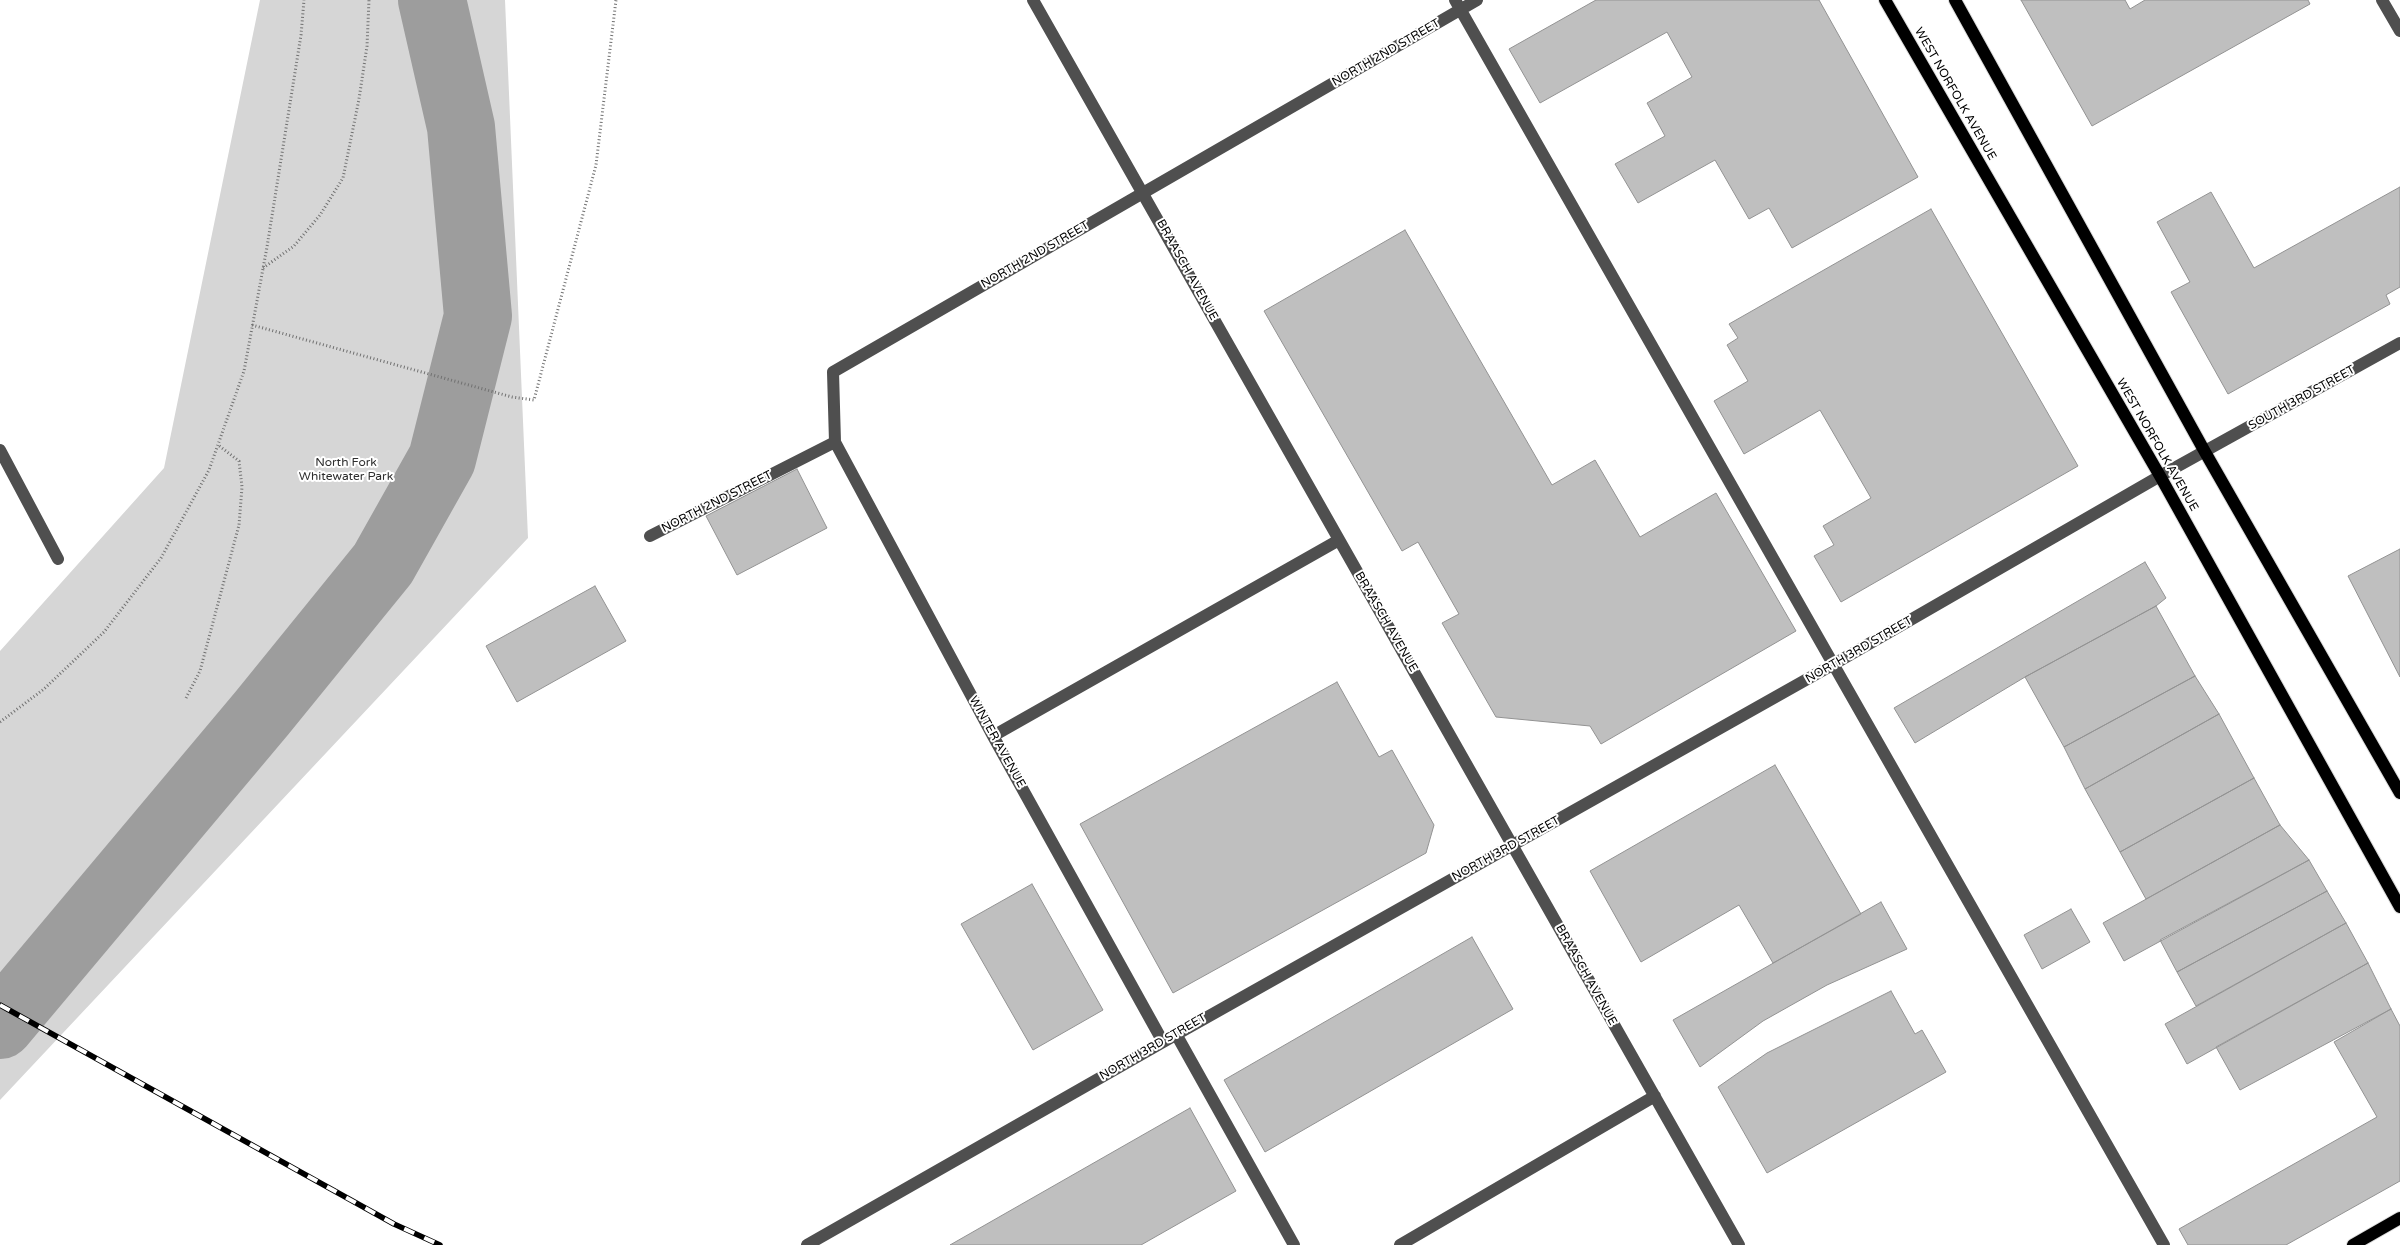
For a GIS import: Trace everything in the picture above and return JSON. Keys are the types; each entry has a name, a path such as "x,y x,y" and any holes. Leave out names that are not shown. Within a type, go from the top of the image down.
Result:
{"main road":[{"name":"WEST NORFOLK AVENUE","path":"1885,0 2160,476 2400,907"},
{"path":"1955,0 2205,452 2400,793"},
{"path":"2353,1245 2400,1218"}],"street":[{"name":"BRAASCH AVENUE","path":"1033,0 1739,1245"},
{"name":"NORTH 2ND STREET","path":"650,536 835,442 833,372 1143,193 1458,5 1478,0"},
{"path":"2382,0 2400,31"},
{"path":"1458,5 2164,1245"},
{"name":"SOUTH 3RD STREET","path":"2205,452 2400,343"},
{"name":"WINTER AVENUE","path":"835,442 993,736 1163,1042"},
{"path":"0,450 58,559"},
{"name":"NORTH 3RD STREET","path":"807,1245 2205,452"},
{"path":"993,736 1339,540"},
{"path":"1176,1034 1294,1245"},
{"path":"1400,1245 1655,1096"}],"path":[{"path":"0,722 44,689 104,632 161,558 209,470 244,371 263,268 301,35 304,0"},
{"path":"263,268 294,246 320,215 343,178 366,55 368,0"},
{"path":"252,325 512,397 534,400 596,165 616,0"},
{"path":"186,698 200,671 239,525 242,487 239,461 218,445"}],"green space":[{"name":"North Fork Whitewater Park","path":"260,0 505,0 528,538 0,1100 0,651 164,468"}],"building":[{"path":"1596,0 1819,0 1918,177 1792,248 1769,208 1749,219 1715,160 1638,203 1615,164 1665,136 1647,103 1692,77 1667,32 1540,103 1509,49"},
{"path":"2021,0 2125,0 2130,9 2145,0 2308,0 2310,4 2092,126"},
{"path":"2400,187 2400,287 2386,295 2390,304 2228,394 2171,292 2190,282 2157,222 2211,192 2254,268"},
{"path":"1931,209 2078,466 1841,602 1814,556 1834,545 1823,526 1871,498 1820,410 1744,454 1714,401 1748,381 1727,345 1738,338 1729,324"},
{"path":"1405,230 1552,485 1595,460 1640,537 1716,493 1796,631 1601,744 1590,726 1496,717 1442,623 1459,614 1418,542 1402,551 1264,311"},
{"path":"797,469 827,528 737,575 706,516"},
{"path":"2400,549 2400,677 2348,576"},
{"path":"2145,562 2166,598 2156,606 2025,677 1915,743 1894,708"},
{"path":"595,586 626,641 517,702 486,646"},
{"path":"2156,606 2195,676 2064,747 2025,677"},
{"path":"2195,676 2219,714 2085,789 2064,747"},
{"path":"1337,682 1379,757 1392,750 1434,825 1426,853 1173,993 1080,824"},
{"path":"2219,714 2254,778 2120,852 2085,789"},
{"path":"1775,765 1861,914 1773,963 1739,905 1641,962 1590,871"},
{"path":"2254,778 2280,825 2146,899 2120,852"},
{"path":"2280,825 2309,860 2124,961 2103,923"},
{"path":"2309,860 2327,891 2177,972 2160,940"},
{"path":"1032,884 1103,1010 1033,1050 961,924"},
{"path":"2327,891 2346,923 2196,1006 2177,972"},
{"path":"1881,902 1907,949 1827,985 1763,1021 1700,1067 1673,1020"},
{"path":"2071,909 2090,942 2042,969 2024,935"},
{"path":"2346,923 2368,963 2187,1064 2165,1024"},
{"path":"1472,937 1513,1009 1265,1152 1224,1080"},
{"path":"2368,963 2391,1009 2240,1090 2216,1047"},
{"path":"1891,991 1915,1034 1922,1030 1946,1072 1767,1173 1718,1087 1767,1053"},
{"path":"2391,1009 2400,1026 2400,1181 2286,1245 2188,1245 2179,1229 2377,1117 2334,1042"},
{"path":"1190,1108 1236,1191 1141,1245 950,1245"}],"waterway":[{"path":"0,1025 262,713 383,564 442,459 478,316 461,127 432,0"}],"railway":[{"path":"0,1005 394,1224 440,1245"}]}
